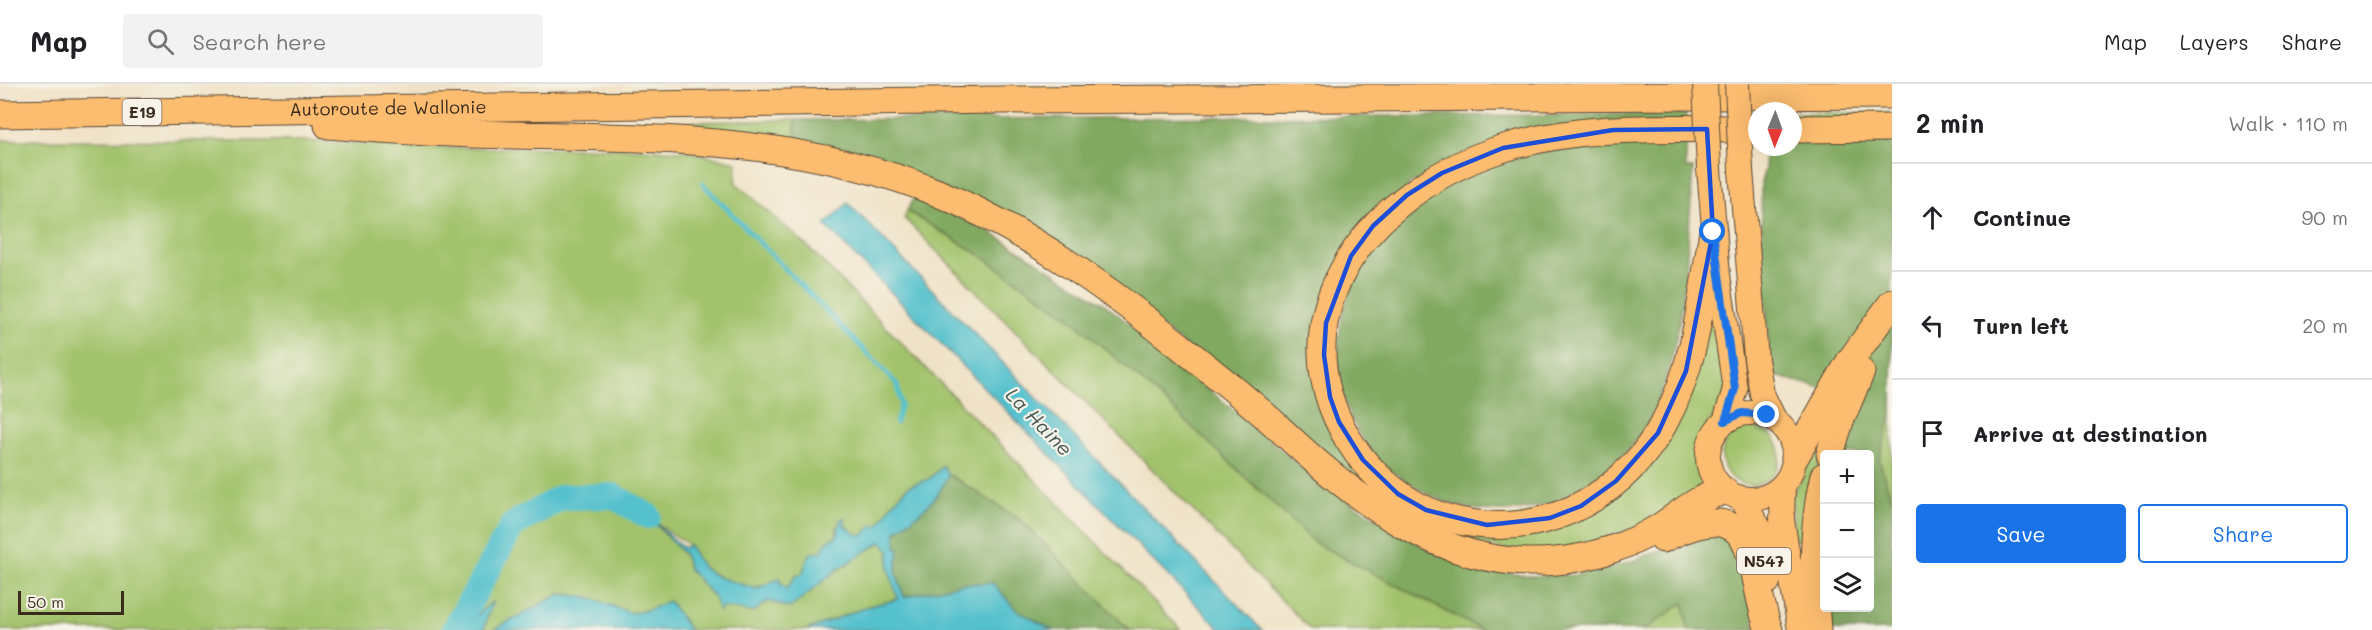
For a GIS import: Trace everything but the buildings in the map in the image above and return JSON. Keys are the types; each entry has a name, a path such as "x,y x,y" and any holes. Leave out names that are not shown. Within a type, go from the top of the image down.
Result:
{"highway":[{"name":"Autoroute de Wallonie","path":"0,114 998,100 1892,95"},
{"path":"284,110 321,125 468,134 680,138 724,142 827,159 883,174 975,210 1027,238 1096,282 1234,390 1341,483 1406,526 1453,548 1505,561 1559,561 1660,540 1701,523 1717,522 1732,528 1746,541 1751,551 1771,630"},
{"path":"1802,129 1892,128"},
{"path":"1713,232 1694,344 1675,402 1658,433 1630,469 1606,490 1581,506 1550,518 1509,525 1480,525 1439,515 1398,494 1373,472 1353,447 1339,422 1325,369 1324,339 1329,310 1342,273 1363,239 1407,195 1462,163 1503,148 1553,137 1645,129 1748,129"},
{"path":"1795,457 1850,361 1892,303"},
{"path":"1831,450 1852,391 1892,319"},
{"path":"1611,549 1654,531 1698,499 1733,494"},
{"path":"1817,630 1815,555 1816,522 1820,499"}],"main road":[{"name":"N547","path":"1705,84 1713,232 1735,389 1725,421 1714,433 1708,453 1712,475 1733,494 1759,527 1771,630"},
{"path":"1737,84 1741,170 1756,359 1762,394 1774,419 1786,429 1795,457"},
{"path":"1725,421 1749,413 1774,419"},
{"name":"N547","path":"1795,457 1792,472 1783,485 1782,520 1800,630"},
{"path":"1733,494 1761,498 1783,485"}],"highlighted area":[{"path":"1707,129 1713,232 1686,371 1658,433 1616,481 1581,506 1550,518 1487,525 1426,510 1398,494 1363,460 1339,422 1330,397 1324,355 1326,323 1351,256 1373,226 1407,195 1442,173 1503,148 1613,130"}],"green space":[{"path":"1802,113 1892,113 1892,121 1802,122"},
{"path":"1686,114 1686,122 1608,123 1411,183 1319,320 1355,460 1346,473 1060,247 796,145 795,120"},
{"path":"795,120 796,145 645,130 646,123"},
{"path":"0,140 308,141 441,148 617,148 686,151 737,162 736,183 806,245 1181,630 1129,630 1021,520 948,474 943,466 929,479 909,486 893,503 878,527 864,535 856,534 844,525 837,527 837,536 826,542 822,551 810,554 802,574 796,576 787,588 781,584 780,578 761,586 728,593 719,577 702,568 689,545 651,519 684,554 689,569 723,607 753,612 768,601 790,608 869,549 881,542 889,549 889,570 899,599 866,607 807,630 690,630 669,602 648,610 631,613 588,597 560,594 493,630 483,630 492,602 460,630 0,630"},
{"path":"1686,142 1686,168 1693,169 1684,293 1673,353 1653,412 1635,441 1623,455 1593,480 1562,498 1531,508 1498,511 1465,507 1434,497 1403,479 1382,463 1358,432 1346,404 1339,374 1338,344 1343,314 1353,285 1367,257 1393,224 1418,204 1455,181 1510,159 1597,145"},
{"path":"1802,142 1892,142 1892,412 1879,460 1892,501 1892,630 1831,630 1829,612 1874,612 1874,450 1841,450 1839,392 1771,375 1762,253 1761,182 1765,169 1764,156 1802,156"},
{"path":"914,198 987,230 1106,305 1330,490 1428,550 1481,569 1529,576 1575,575 1624,564 1713,530 1739,545 1756,630 1688,630 1684,603 1644,630 1482,630 1315,543 1169,405 1069,317 980,255 907,211"},
{"path":"907,211 980,255 1069,317 1169,405 1315,543 1482,630 1311,630 904,218"},
{"path":"1718,324 1728,381 1721,410 1705,427 1698,446 1698,470 1704,486 1646,524 1575,548 1524,553 1458,539 1346,473 1355,460 1475,530 1619,487 1706,327"},
{"path":"1892,412 1892,501 1879,460"},
{"path":"1824,421 1820,459 1805,540 1794,540 1792,494 1803,476 1807,456"},
{"path":"1751,427 1762,429 1772,435 1778,445 1780,456 1778,467 1772,477 1762,483 1751,485 1740,483 1730,477 1724,467 1722,456 1724,445 1730,435 1740,429"},
{"path":"948,474 1021,520 1129,630 1052,630 1015,609 993,583 961,584 904,597 896,573 899,549 896,546 896,531 920,513 933,499"},
{"path":"1684,602 1688,630 1644,630"}],"water":[{"name":"La Haine","path":"848,203 1262,630 1221,630 825,225"},
{"path":"943,466 948,474 939,492 927,506 896,531 896,546 899,549 896,573 904,597 961,584 993,583 1015,609 1052,630 807,630 866,607 898,599 889,570 889,549 881,542 838,569 790,608 768,601 753,612 723,607 719,611 714,597 689,569 684,554 648,516 684,548 689,545 703,568 718,577 757,589 780,578 781,584 787,588 796,576 802,574 810,554 822,551 826,542 837,536 840,520 846,517 844,525 856,534 864,535 871,526 878,526 893,503 909,486 929,479"},
{"path":"560,594 588,597 631,613 648,610 669,601 690,630 493,630"},
{"path":"493,601 483,630 461,630"}],"waterway":[{"path":"702,183 897,384 901,404 896,423"},
{"path":"454,630 513,525 562,497 613,496 648,516"}],"route":[{"path":"1713,232 1722,310 1735,389 1725,421 1742,413 1756,412 1767,415"}]}
